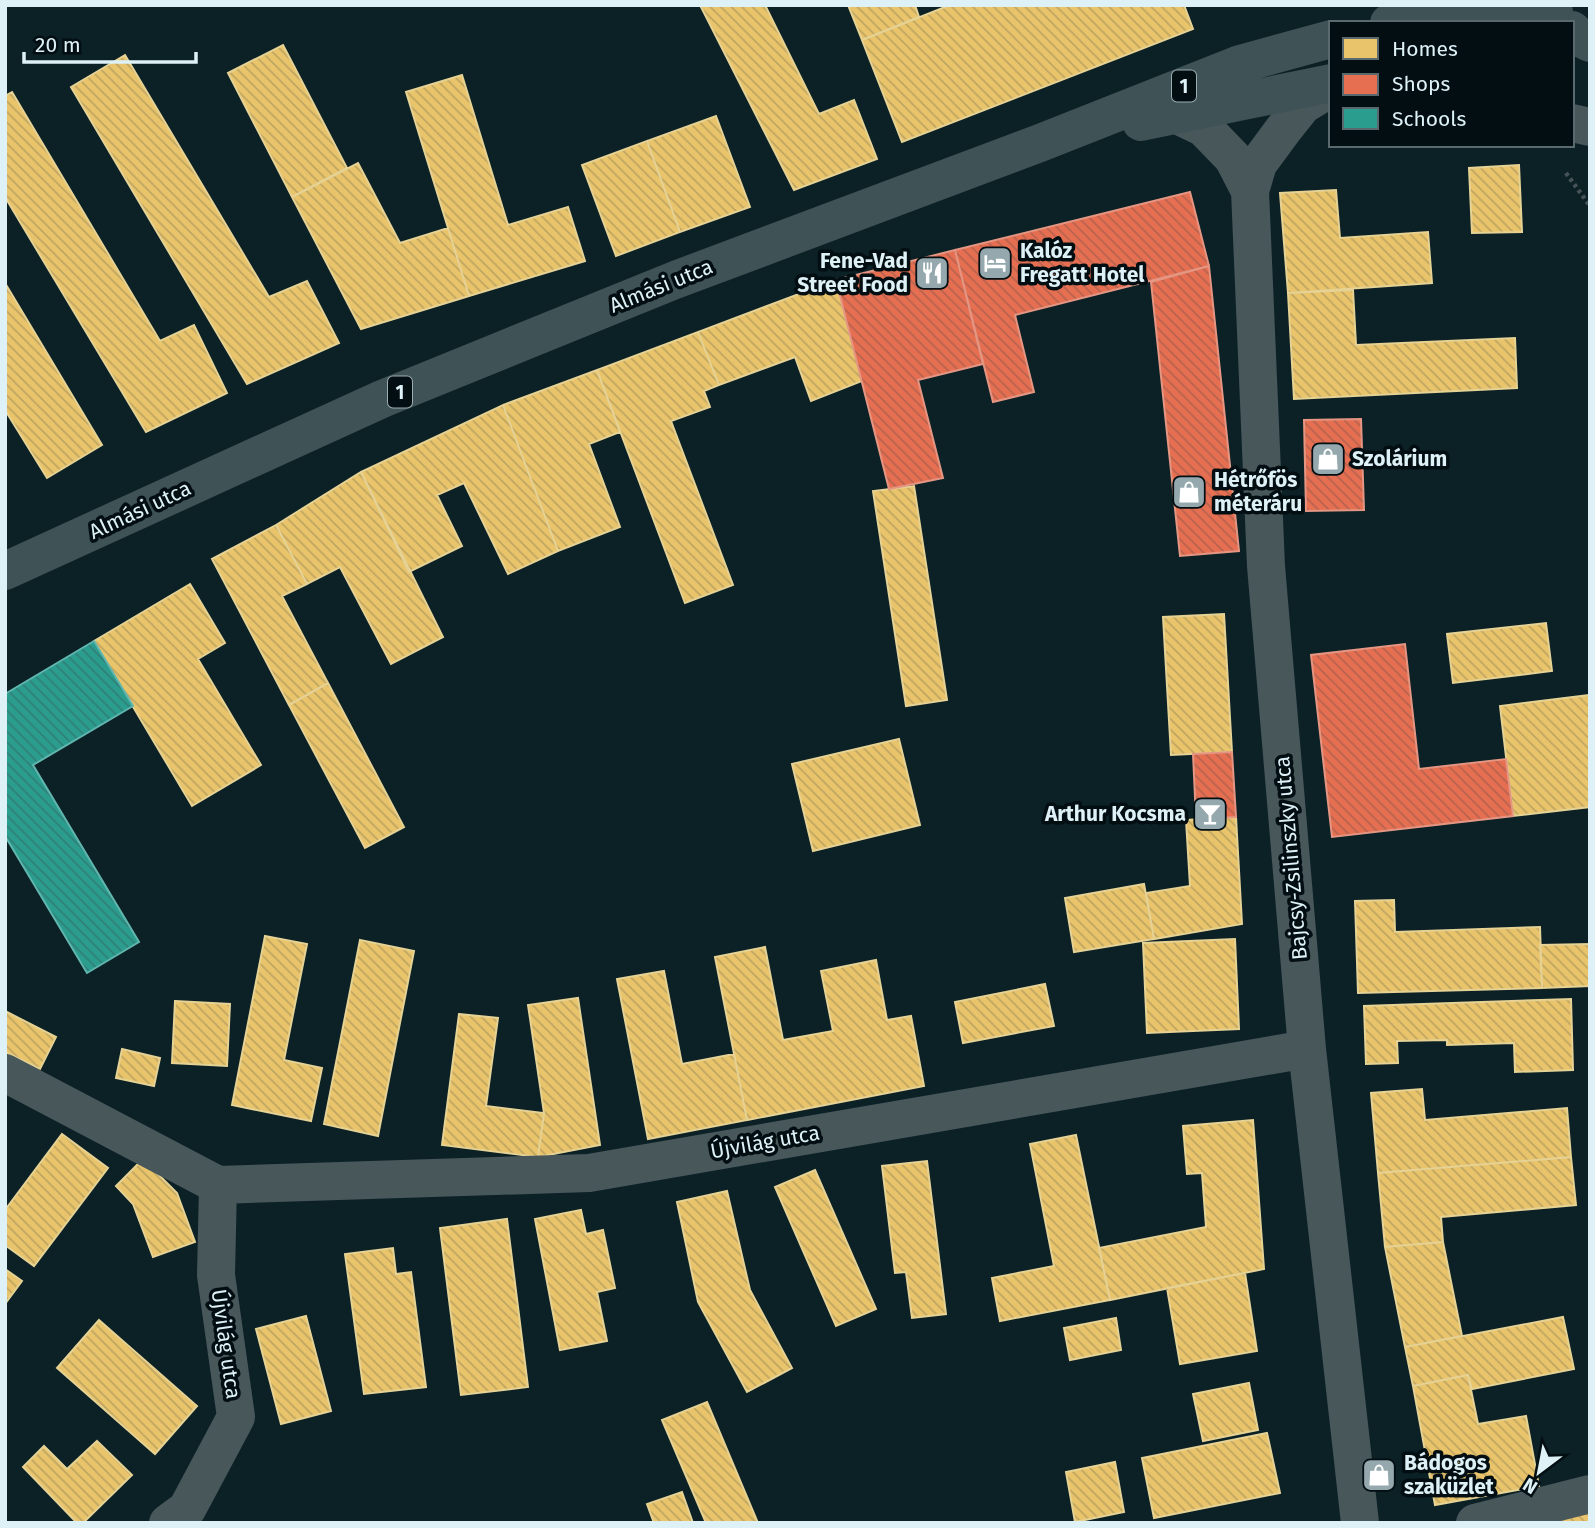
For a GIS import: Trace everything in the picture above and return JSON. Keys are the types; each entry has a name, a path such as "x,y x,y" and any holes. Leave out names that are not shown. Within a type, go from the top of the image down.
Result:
{"main road":[{"path":"1395,21 1437,9 1493,6 1560,17"},
{"path":"1574,32 1590,43"},
{"name":"Almási utca","path":"5,571 395,394 675,280 1040,143 1240,64 1329,40"},
{"path":"1040,143 1329,85"}],"street":[{"name":"Bajcsy-Zsilinszky utca","path":"1329,86 1303,105 1283,130 1258,164 1250,191 1266,566 1307,1049 1360,1523"},
{"name":"Bajcsy-Zsilinszky utca","path":"1177,115 1204,128 1233,158 1250,191"},
{"name":"Újvilág utca","path":"5,1073 218,1185 589,1173 1307,1049"},
{"name":"Újvilág utca","path":"168,1523 187,1509 236,1418 216,1275 218,1185"},
{"path":"1475,1523 1590,1494"}],"building: Homes":[{"path":"700,5 765,5 819,114 854,100 877,159 794,190"},
{"path":"848,5 915,5 919,17 862,40"},
{"path":"950,5 1184,5 1193,29 902,142 862,40"},
{"path":"283,45 347,168 292,197 228,73"},
{"path":"125,55 269,297 307,281 339,343 247,384 71,87"},
{"path":"462,75 508,225 568,207 585,261 469,296 406,92"},
{"path":"12,92 160,341 194,325 227,393 146,432 5,197 5,96"},
{"path":"716,116 750,207 680,232 647,141"},
{"path":"647,141 680,232 616,256 582,165"},
{"path":"358,163 400,243 448,228 469,296 361,329 292,197"},
{"path":"1519,165 1522,232 1472,233 1469,168"},
{"path":"1336,190 1340,238 1428,232 1432,283 1288,293 1280,193"},
{"path":"836,280 862,381 811,401 795,357 719,385 698,332"},
{"path":"5,283 102,445 47,478 5,410"},
{"path":"1353,290 1356,345 1515,338 1517,388 1294,399 1288,293"},
{"path":"698,332 719,385 704,391 710,407 671,421 733,585 685,603 597,370"},
{"path":"597,370 620,432 589,444 620,527 558,551 503,405"},
{"path":"503,405 558,551 508,574 464,483 437,495 462,546 409,572 361,472"},
{"path":"361,472 443,637 391,664 340,567 307,584 276,525"},
{"path":"914,486 947,700 906,706 873,491"},
{"path":"276,525 307,584 282,596 328,683 289,705 212,559"},
{"path":"190,584 225,643 198,659 261,765 192,806 94,641"},
{"path":"1224,614 1232,752 1171,755 1163,617"},
{"path":"1546,623 1552,671 1453,683 1447,634"},
{"path":"328,683 404,827 365,848 289,705"},
{"path":"1590,695 1590,807 1513,816 1500,706"},
{"path":"899,739 920,825 813,851 792,764"},
{"path":"1236,817 1242,924 1154,939 1146,893 1190,886 1186,820"},
{"path":"1144,884 1154,939 1074,952 1065,898"},
{"path":"1394,900 1395,932 1540,927 1542,988 1358,993 1355,901"},
{"path":"265,936 307,944 284,1060 322,1068 311,1121 232,1105"},
{"path":"1235,939 1239,1029 1147,1033 1143,943"},
{"path":"360,940 414,951 378,1136 324,1124"},
{"path":"1590,944 1590,986 1542,988 1540,945"},
{"path":"765,947 783,1040 833,1031 821,971 876,960 887,1020 911,1016 924,1086 747,1120 715,957"},
{"path":"664,971 682,1064 734,1054 747,1120 648,1139 617,979"},
{"path":"1045,984 1054,1026 963,1043 955,1002"},
{"path":"578,998 600,1145 538,1157 544,1113 528,1005"},
{"path":"1571,999 1573,1070 1515,1072 1514,1043 1447,1045 1447,1040 1397,1041 1398,1063 1366,1064 1364,1006"},
{"path":"175,1001 230,1004 227,1066 172,1063"},
{"path":"5,1011 56,1037 40,1069 5,1052"},
{"path":"459,1014 498,1018 486,1106 544,1113 538,1157 442,1145"},
{"path":"122,1049 160,1058 154,1086 116,1078"},
{"path":"1422,1089 1425,1120 1567,1108 1571,1157 1378,1173 1371,1093"},
{"path":"1253,1120 1264,1269 1110,1300 1099,1248 1206,1227 1202,1173 1187,1174 1183,1126"},
{"path":"62,1134 108,1168 34,1266 5,1245 5,1210"},
{"path":"1076,1135 1110,1300 1000,1321 992,1278 1054,1266 1030,1144"},
{"path":"1571,1157 1576,1205 1441,1217 1443,1242 1385,1247 1378,1173"},
{"path":"143,1159 177,1193 195,1242 153,1257 133,1204 116,1186"},
{"path":"927,1161 946,1314 912,1318 906,1272 895,1273 882,1166"},
{"path":"815,1170 876,1309 836,1326 775,1187"},
{"path":"727,1191 750,1290 792,1368 747,1392 698,1302 677,1202"},
{"path":"581,1210 586,1234 603,1230 615,1288 597,1292 607,1341 560,1350 535,1219"},
{"path":"507,1219 528,1387 461,1395 440,1228"},
{"path":"1443,1242 1462,1336 1405,1347 1385,1247"},
{"path":"393,1248 396,1274 411,1272 426,1387 364,1394 345,1254"},
{"path":"5,1269 22,1281 5,1304"},
{"path":"1245,1273 1257,1351 1180,1364 1167,1288"},
{"path":"306,1316 331,1411 281,1424 256,1329"},
{"path":"1563,1317 1574,1369 1472,1389 1468,1375 1413,1386 1405,1347"},
{"path":"1116,1318 1121,1350 1070,1360 1064,1328"},
{"path":"99,1320 197,1406 155,1454 57,1368"},
{"path":"1468,1375 1478,1424 1526,1416 1539,1486 1435,1505 1413,1386"},
{"path":"1249,1383 1258,1430 1203,1441 1193,1394"},
{"path":"707,1402 758,1523 706,1523 662,1420"},
{"path":"1267,1433 1280,1493 1154,1518 1142,1458"},
{"path":"97,1441 132,1475 83,1523 77,1523 23,1467 44,1446 67,1469"},
{"path":"1115,1462 1124,1512 1075,1522 1066,1472"},
{"path":"682,1492 693,1523 654,1523 647,1504"},
{"path":"1590,1509 1590,1523 1534,1523"}],"building: Shops":[{"path":"1190,192 1209,266 1015,315 1034,392 993,402 955,250"},
{"path":"955,250 983,364 918,380 943,478 889,489 836,280"},
{"path":"1209,266 1239,551 1180,556 1151,282"},
{"path":"1361,419 1364,510 1306,511 1304,420"},
{"path":"1405,644 1419,769 1506,759 1513,816 1332,837 1311,655"},
{"path":"1232,752 1236,817 1196,819 1193,754"}],"building: Schools":[{"path":"94,641 133,706 33,765 139,942 87,973 5,836 5,694"}],"place":[{"name":"Kalóz Fregatt Hotel","path":"995,263"},
{"name":"Fene-Vad Street Food","path":"932,273"},
{"name":"Szolárium","path":"1328,459"},
{"name":"Hétrőfös méteráru","path":"1189,492"},
{"name":"Arthur Kocsma","path":"1210,814"},
{"name":"Bádogos szaküzlet","path":"1379,1475"}]}
